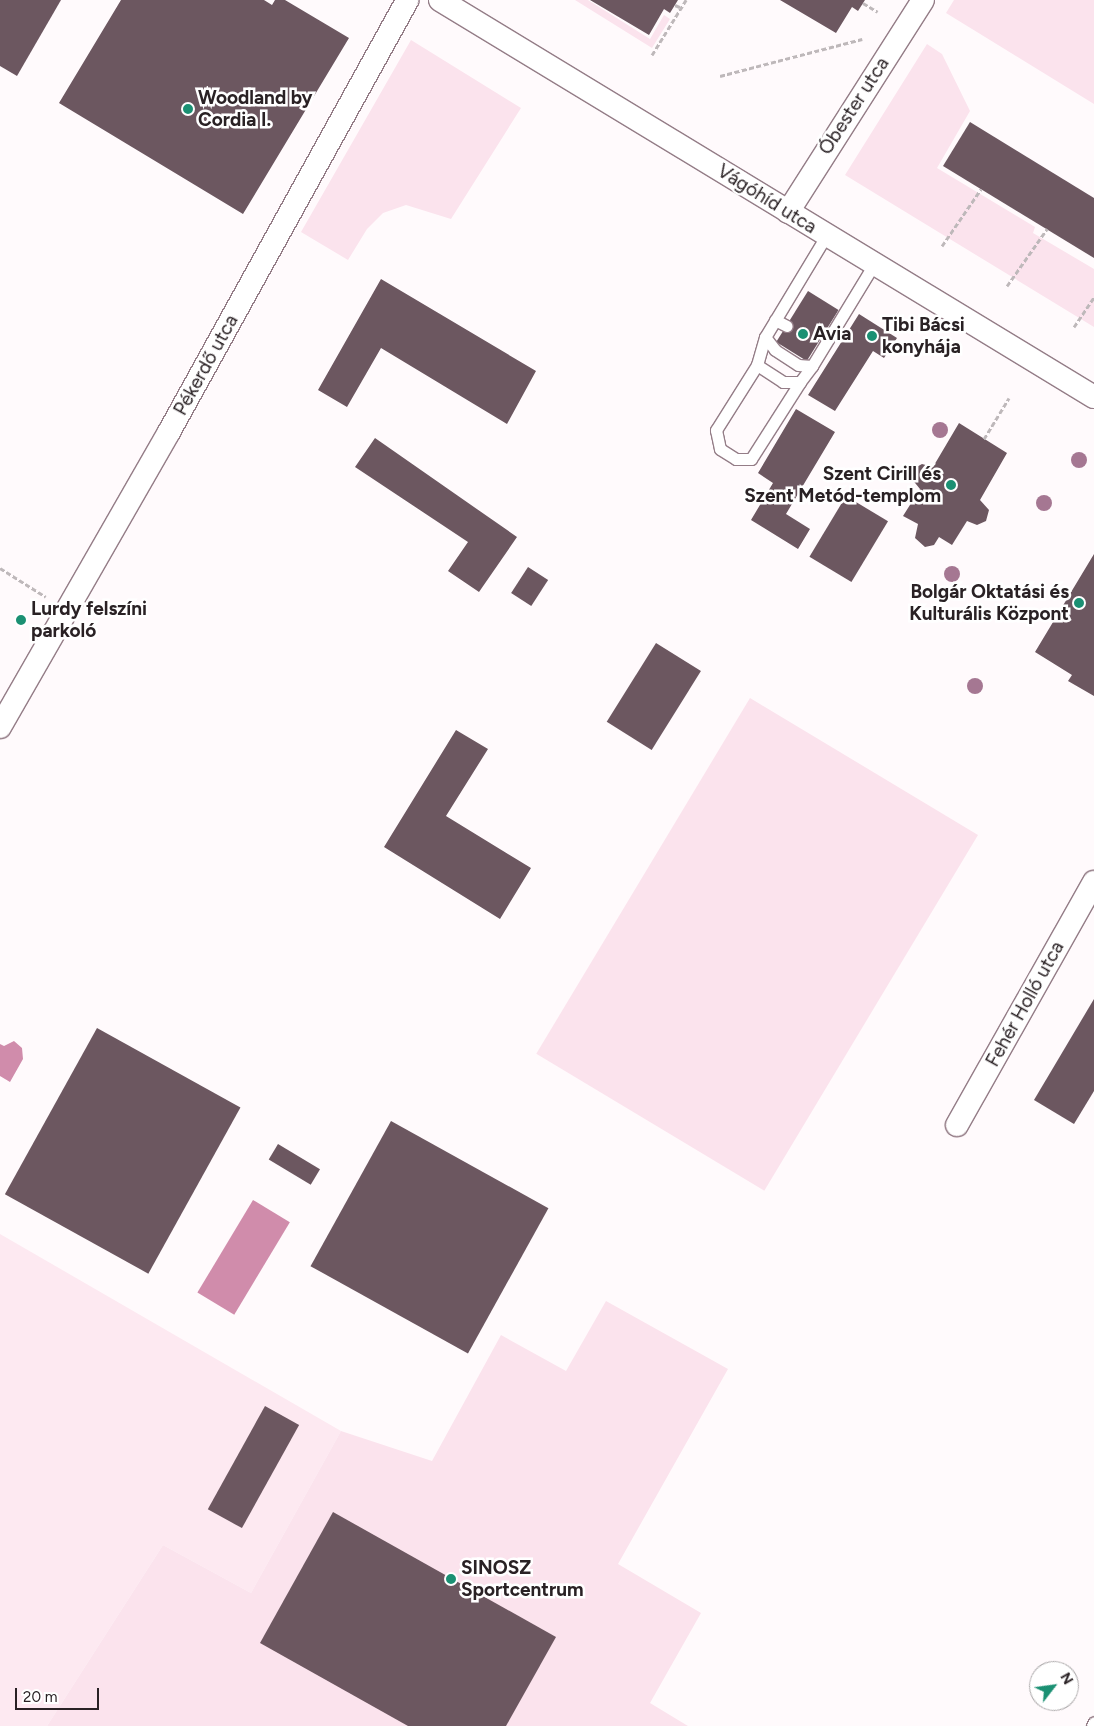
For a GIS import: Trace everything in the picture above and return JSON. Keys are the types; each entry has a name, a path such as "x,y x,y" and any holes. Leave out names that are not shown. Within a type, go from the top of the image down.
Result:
{"street":[{"name":"Pékerdő utca","path":"0,727 168,432 407,0"},
{"name":"Vágóhíd utca","path":"440,0 1094,397"},
{"name":"Óbester utca","path":"788,212 923,0"},
{"name":"Fehér Holló utca","path":"957,1125 1088,906 1094,882"}],"lane":[{"path":"826,236 774,320 765,337 757,365 716,430 720,449 736,459 751,459 812,366 820,346 874,264"},
{"path":"774,320 787,326"},
{"path":"765,337 775,350 798,365 812,366"},
{"path":"757,365 783,382 800,382"},
{"path":"1092,1726 1094,1722"}],"path":[{"path":"652,55 686,0"},
{"path":"863,3 878,12"},
{"path":"675,5 682,8"},
{"path":"720,76 862,39"},
{"path":"942,246 981,189"},
{"path":"1007,286 1047,229"},
{"path":"1074,327 1094,297"},
{"path":"984,438 1009,398"},
{"path":"0,568 51,600"}],"shaded area":[{"path":"575,0 588,0 650,39 664,15 670,19 652,48"},
{"path":"954,0 1094,0 1094,104 946,13"},
{"path":"411,40 521,108 451,219 406,205 383,213 367,229 348,260 301,232"},
{"path":"927,44 942,54 970,111 937,168 1035,227 1033,233 1094,269 1094,327 845,175"},
{"path":"750,698 978,835 764,1191 536,1054"},
{"path":"14,1041 22,1048 23,1059 10,1082 0,1076 0,1044 4,1046"},
{"path":"253,1200 290,1222 234,1315 197,1293"},
{"path":"0,1234 341,1431 251,1593 163,1545 47,1726 0,1726"},
{"name":"SINOSZ Sportcentrum","path":"606,1301 728,1369 618,1564 701,1613 650,1703 688,1726 47,1726 163,1545 251,1593 341,1431 432,1461 501,1335 566,1371"}],"building":[{"path":"0,0 61,0 17,76 0,66"},
{"name":"Woodland by Cordia I.","path":"121,0 264,0 272,5 275,0 285,0 349,38 243,214 59,103"},
{"path":"590,0 678,0 670,13 664,9 649,35"},
{"path":"780,0 865,0 858,11 852,7 836,33"},
{"path":"970,122 1094,198 1094,258 943,166"},
{"path":"381,279 536,371 507,424 381,348 347,407 318,390"},
{"name":"Avia","path":"808,291 839,310 807,361 776,342"},
{"path":"859,314 897,338 884,358 873,351 835,411 808,395"},
{"path":"796,409 835,432 786,514 810,529 798,549 751,520 773,483 758,473"},
{"name":"Szent Cirill és Szent Metód-templom","path":"959,423 1007,453 980,500 989,510 986,521 977,525 967,521 952,545 939,537 934,545 925,547 915,538 918,524 903,516 920,489 911,478 911,470 922,464 933,467"},
{"path":"375,438 517,537 479,592 448,571 468,542 355,467"},
{"path":"846,496 888,521 851,582 809,557"},
{"name":"Bolgár Oktatási és Kulturális Központ","path":"1094,554 1094,696 1068,681 1072,675 1035,652"},
{"path":"528,567 548,580 531,606 511,593"},
{"path":"656,643 701,671 652,750 607,722"},
{"path":"456,730 488,749 446,816 531,868 500,919 384,847"},
{"path":"1094,999 1094,1091 1074,1124 1034,1100"},
{"path":"97,1028 240,1108 148,1274 5,1194"},
{"path":"391,1121 548,1208 468,1353 311,1266"},
{"path":"278,1144 320,1169 311,1185 269,1159"},
{"path":"265,1406 299,1425 242,1528 208,1509"},
{"path":"333,1512 556,1637 506,1726 408,1726 260,1643"}],"place":[{"name":"Woodland by Cordia I.","path":"188,109"},
{"name":"Avia","path":"803,334"},
{"name":"Tibi Bácsi konyhája","path":"872,336"},
{"name":"Szent Cirill és Szent Metód-templom","path":"951,485"},
{"name":"Bolgár Oktatási és Kulturális Központ","path":"1079,603"},
{"name":"Lurdy felszíni parkoló","path":"21,620"},
{"name":"SINOSZ Sportcentrum","path":"451,1579"}]}
